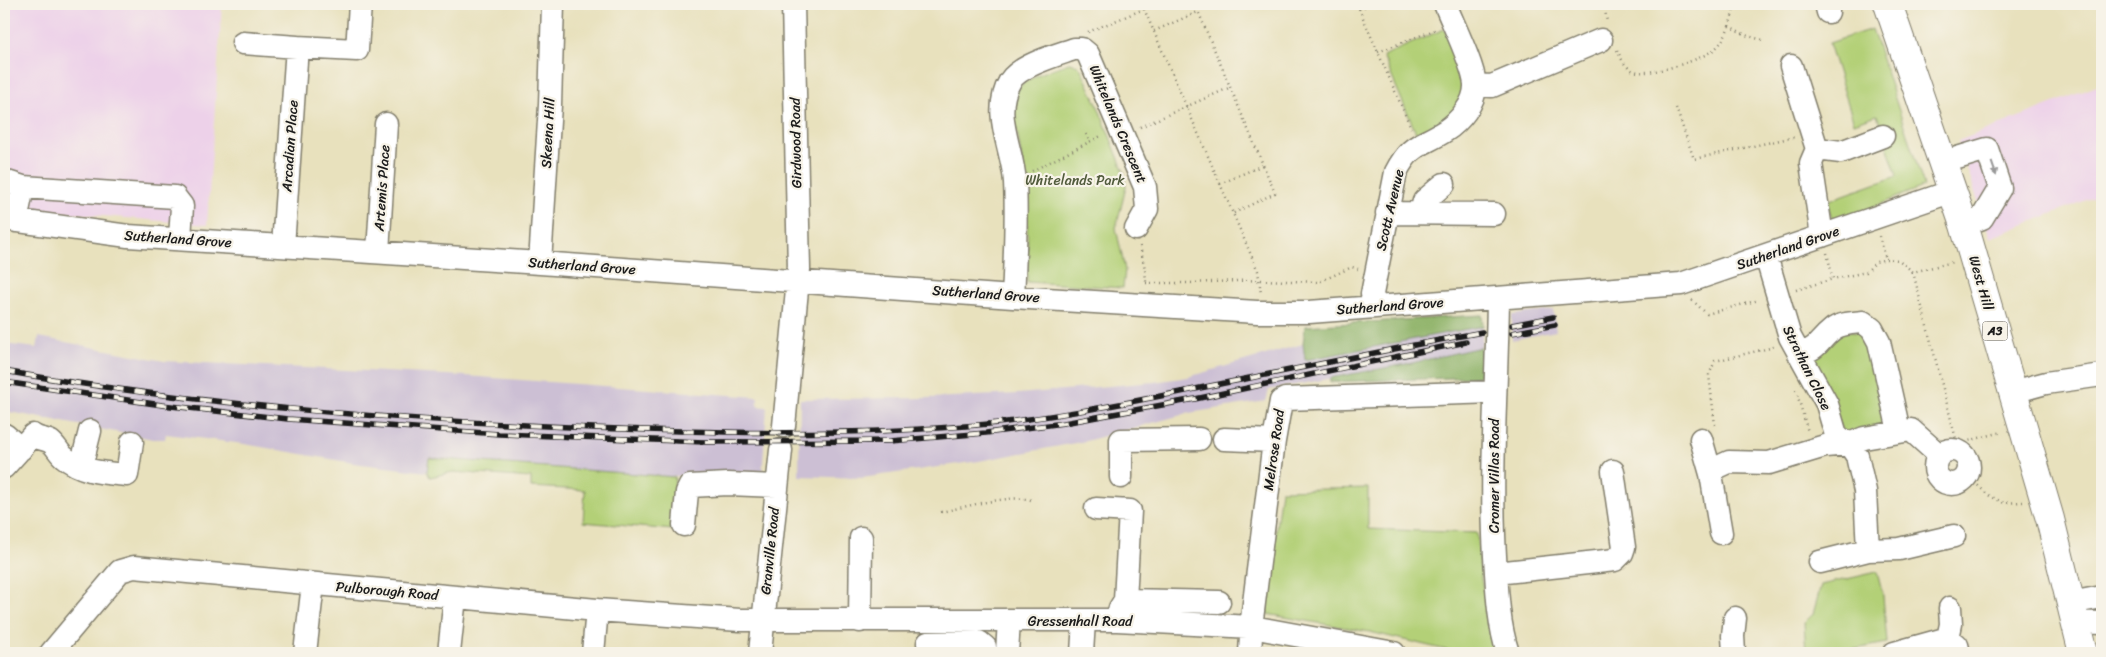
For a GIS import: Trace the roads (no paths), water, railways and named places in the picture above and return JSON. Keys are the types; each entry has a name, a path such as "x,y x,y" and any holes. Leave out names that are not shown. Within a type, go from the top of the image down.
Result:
{"highway":[{"name":"West Hill","path":"1888,4 1954,191 2043,496 2083,653"}],"street":[{"path":"243,43 366,51 360,4"},
{"name":"Skeena Hill","path":"540,262 550,105 553,4"},
{"name":"Girdwood Road","path":"793,4 799,269 797,281"},
{"path":"1449,13 1475,85 1492,86 1609,39"},
{"name":"Arcadian Place","path":"283,246 297,47"},
{"name":"Whitelands Crescent","path":"1013,297 1017,226 1015,188 1003,121 1004,93 1011,80 1021,71 1074,49 1082,49 1088,54 1145,187 1147,209 1136,229"},
{"path":"1791,66 1815,141 1811,163 1822,236"},
{"name":"Scott Avenue","path":"1375,306 1372,294 1374,280 1396,172 1403,159 1419,144 1444,132 1458,122 1467,109 1475,85"},
{"name":"Artemis Place","path":"378,252 386,124"},
{"path":"1815,141 1841,152 1883,136"},
{"path":"1944,162 1987,150 2000,188 1982,218 1964,225"},
{"path":"10,220 13,184 175,197 182,206 180,239"},
{"path":"1421,213 1424,201 1444,184"},
{"name":"Sutherland Grove","path":"10,220 128,236 540,262 1013,297 1146,293 1261,312 1309,312 1682,284 1954,191"},
{"path":"1387,213 1494,214"},
{"name":"Strathan Close","path":"1766,256 1794,346 1827,404 1836,435 1849,444 1857,456 1865,491 1868,550"},
{"path":"784,426 797,281"},
{"name":"Cromer Villas Road","path":"1498,298 1492,502 1496,573 1504,641 1508,653"},
{"path":"1794,346 1812,350 1832,329 1846,324 1864,322 1872,329 1878,342 1899,431"},
{"path":"2013,392 2046,383 2102,375"},
{"name":"Melrose Road","path":"1250,653 1274,441 1280,405 1285,399 1495,392"},
{"path":"1711,474 1716,468 1729,462 1769,463 1825,446 1849,444 1864,438 1911,430 1949,453 1967,459 1969,464 1964,480 1952,484 1941,481 1935,472 1934,466 1949,453"},
{"path":"81,467 90,431"},
{"path":"1709,436 1711,474 1721,533"},
{"path":"4,467 19,440 38,439 50,442 64,457 81,467 96,472 127,475 132,442"},
{"path":"1121,477 1121,440 1199,439"},
{"path":"1224,439 1274,441"},
{"name":"Granville Road","path":"760,653 781,450"},
{"path":"1496,573 1615,560 1622,553 1624,547 1613,471"},
{"path":"684,525 687,492 690,486 728,484 777,486"},
{"path":"1096,509 1130,511 1125,600 1120,608 1117,620"},
{"path":"1820,562 1868,550 1899,549 1954,536"},
{"path":"860,621 861,538"},
{"name":"Pulborough Road","path":"51,653 120,571 134,567 597,610 763,620"},
{"path":"305,653 313,584"},
{"path":"449,653 455,597"},
{"path":"2073,613 2102,597"},
{"path":"1125,600 1218,602"},
{"path":"1894,653 1953,646 1950,608"},
{"path":"593,653 597,610"},
{"name":"Gressenhall Road","path":"763,620 1009,620 1050,612 1084,621 1117,620 1252,627 1394,653"},
{"path":"2073,613 2102,623"},
{"path":"1734,653 1735,618"},
{"path":"928,643 978,648 970,620"},
{"path":"1007,653 1009,620"},
{"path":"1082,653 1084,621"}],"railway":[{"path":"1512,325 1553,317"},
{"path":"1512,333 1555,325"},
{"path":"4,371 145,393 286,408 428,420 727,432 884,431 989,424 1044,417 1128,403 1482,332"},
{"path":"4,382 162,405 288,419 499,434 704,442 890,441 986,433 1064,423 1195,399 1466,342"}],"park label":[{"name":"Whitelands Park","path":"1075,180"}]}
